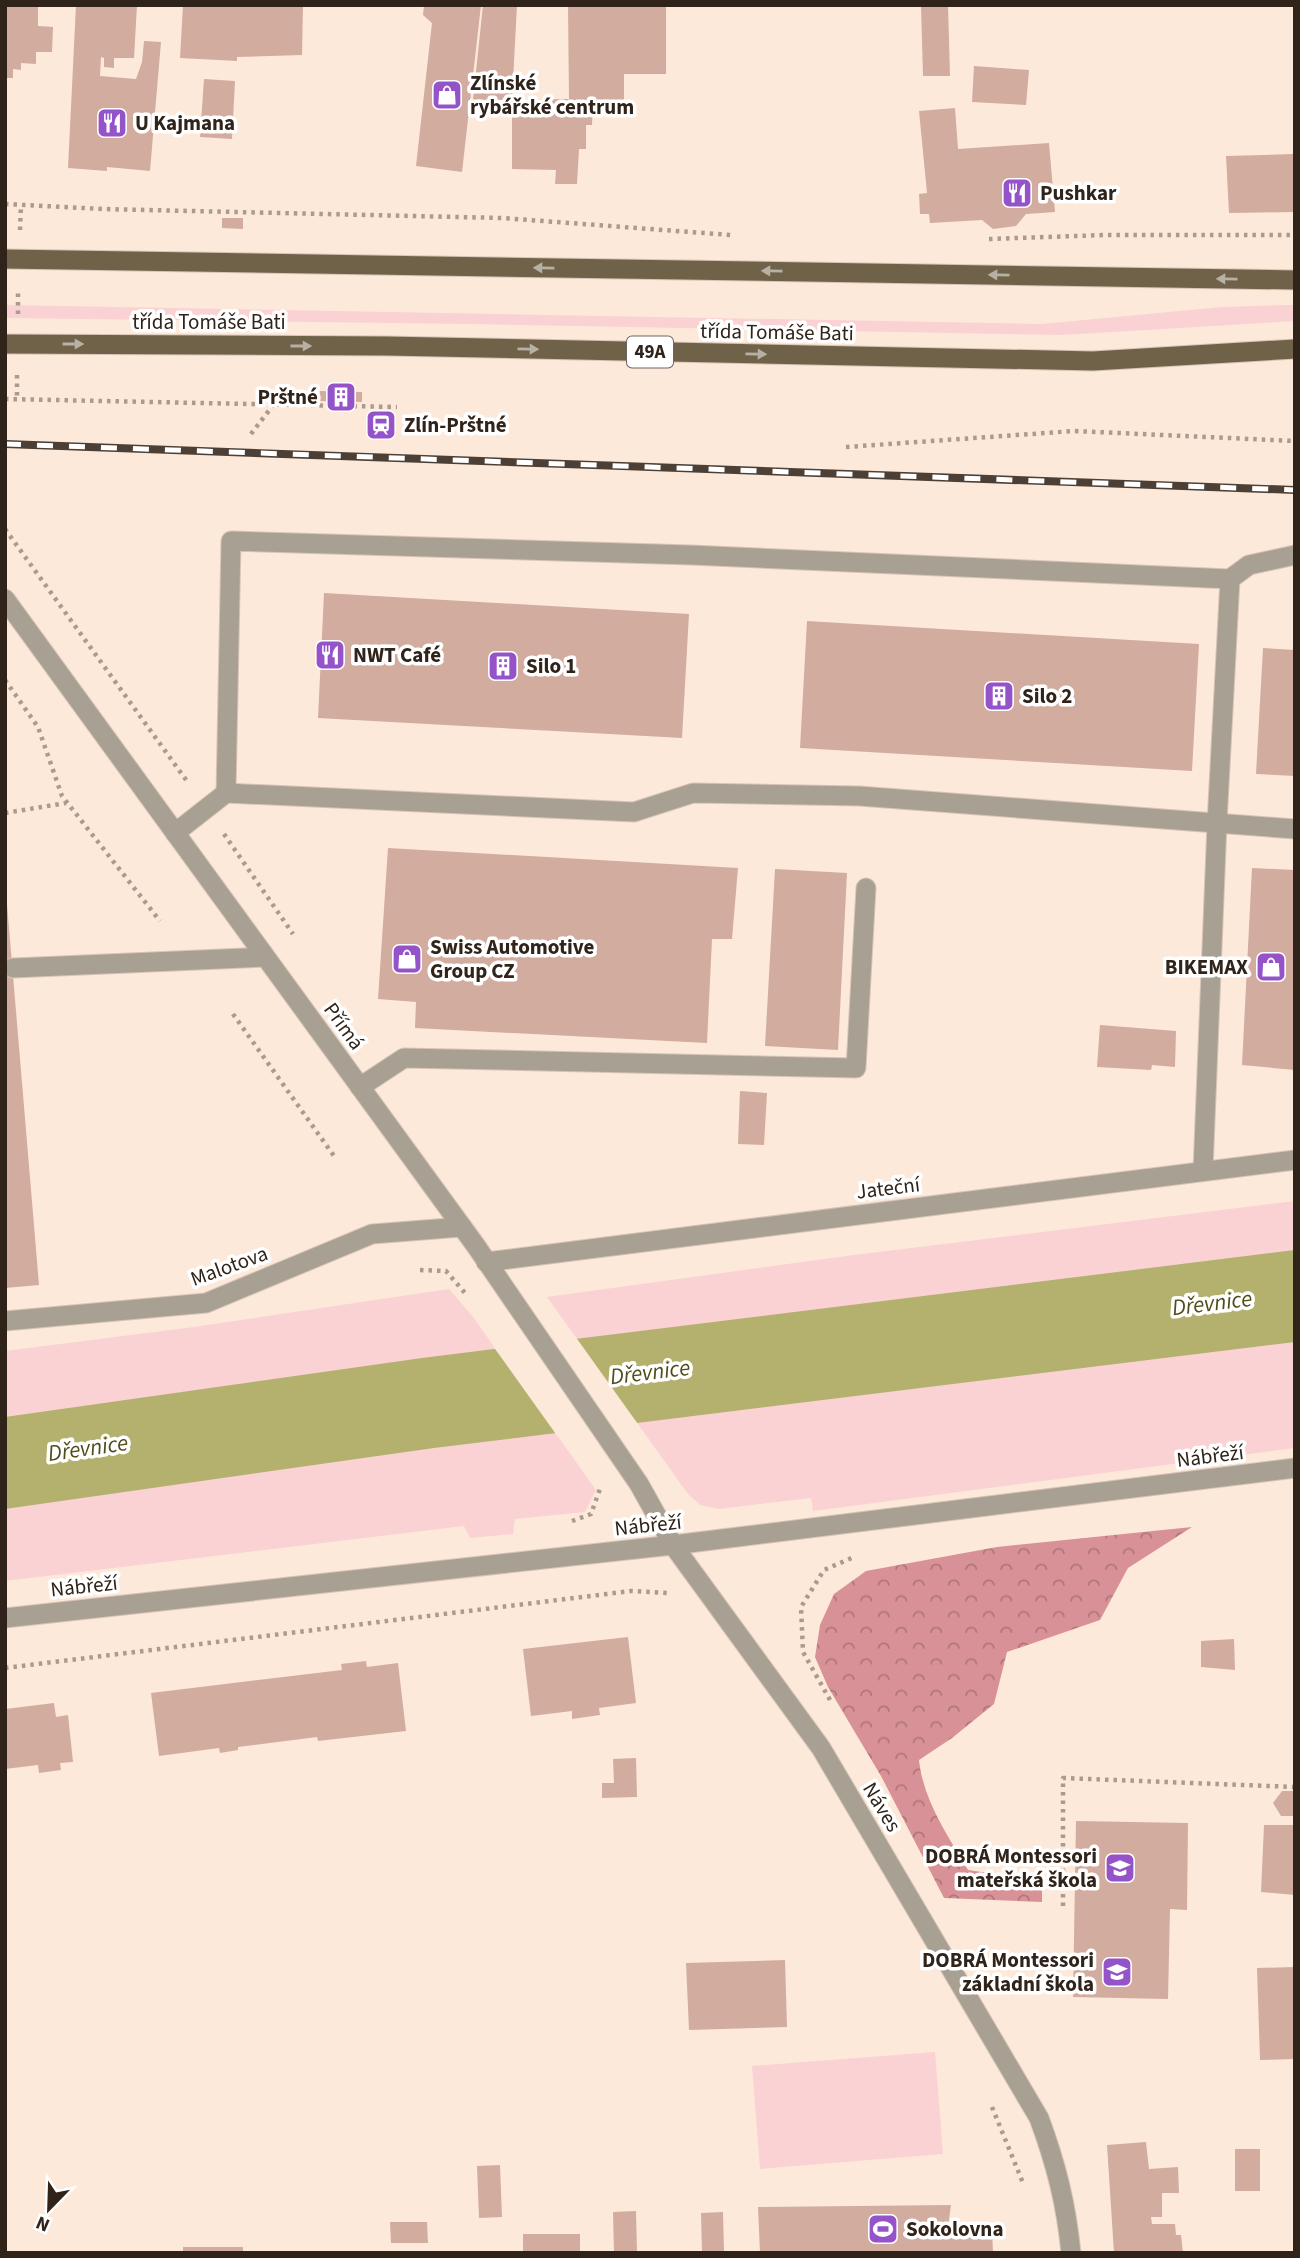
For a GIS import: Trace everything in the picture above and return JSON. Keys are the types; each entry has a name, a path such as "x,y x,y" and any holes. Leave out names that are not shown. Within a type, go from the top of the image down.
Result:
{"main road":[{"path":"12,259 1295,280"},
{"name":"třída Tomáše Bati","path":"11,344 387,346 1093,361 1295,349"}],"street":[{"path":"226,793 231,541 705,556 1230,579 1249,565 1295,555"},
{"path":"1203,1171 1230,579"},
{"name":"Přímá","path":"5,599 461,1227 639,1484"},
{"path":"175,833 226,793 635,812 692,793 859,796 1295,829"},
{"path":"360,1087 404,1058 856,1068 866,888"},
{"path":"13,968 265,957"},
{"name":"Jateční","path":"486,1262 1295,1160"},
{"name":"Malotova","path":"5,1321 206,1303 372,1234 461,1227"},
{"name":"Nábřeží","path":"5,1618 673,1545 1295,1468"},
{"name":"Náves","path":"639,1484 673,1545 821,1748 1039,2118 1056,2165 1068,2221 1070,2253"}],"path":[{"path":"5,204 103,209 502,218 742,235"},
{"path":"17,398 11,344 12,259 20,205"},
{"path":"984,240 1104,235 1295,235"},
{"path":"5,399 397,407"},
{"path":"251,434 274,404"},
{"path":"846,447 1074,430 1295,441"},
{"path":"5,680 38,727 62,796 160,921"},
{"path":"5,813 67,803"},
{"path":"233,1014 334,1156"},
{"path":"420,1270 446,1271 469,1297"},
{"path":"569,1522 591,1514 600,1490"},
{"path":"836,1712 803,1652 801,1607 824,1570 857,1556"},
{"path":"5,1668 631,1591 671,1593"},
{"path":"1063,1906 1063,1779 1295,1787"},
{"path":"991,2106 1023,2182 1025,2193"}],"shaded area":[{"path":"5,305 1042,324 1222,307 1295,305 1295,321 1062,335 5,318"},
{"path":"1295,1201 1295,1448 813,1511 811,1498 719,1509 700,1505 688,1494 547,1297 846,1256"},
{"path":"449,1289 473,1317 596,1490 585,1512 515,1519 513,1534 470,1538 464,1526 5,1581 5,1351 194,1327"},
{"path":"935,2052 943,2154 760,2169 752,2066"}],"green space":[{"path":"1192,1527 1128,1568 1100,1620 1007,1652 994,1704 952,1738 919,1760 921,1775 931,1803 968,1870 1042,1881 1042,1902 944,1898 881,1776 828,1687 815,1657 820,1625 834,1594 866,1571 997,1547"}],"water":[{"name":"Dřevnice","path":"1295,1250 1295,1342 434,1448 5,1509 5,1417 422,1358"}],"pier":[{"path":"575,1336 640,1427 558,1437 493,1346"}],"building":[{"path":"5,5 38,5 38,26 53,27 52,52 36,52 36,64 21,63 21,70 13,69 13,78 5,78"},
{"name":"U Kajmana","path":"76,5 137,5 134,58 114,58 114,68 104,67 104,58 101,57 100,76 136,79 142,62 144,41 161,42 150,171 107,167 107,171 68,168"},
{"path":"183,5 303,5 302,55 237,57 237,61 180,58"},
{"name":"Zlínské rybářské centrum","path":"424,5 481,5 462,172 416,166 432,23 423,15"},
{"path":"483,5 517,5 512,100 473,100"},
{"path":"568,5 666,5 666,74 624,74 624,101 593,100 592,125 586,125 586,149 579,149 577,184 555,184 556,170 512,169 512,100 569,99"},
{"path":"921,5 948,5 950,76 923,76"},
{"path":"974,66 1029,70 1026,105 972,102"},
{"path":"204,79 235,81 232,139 200,137"},
{"path":"955,108 958,149 1049,143 1055,212 1026,214 1016,226 993,229 982,220 930,223 929,214 920,214 919,194 927,193 919,111"},
{"path":"1293,154 1295,212 1229,213 1226,156"},
{"path":"222,218 243,218 243,229 222,228"},
{"name":"Prštné","path":"320,391 362,392 362,402 319,401"},
{"name":"Silo 1","path":"324,593 689,614 682,738 318,718"},
{"name":"Silo 2","path":"807,621 1199,644 1192,771 800,748"},
{"path":"1263,648 1295,650 1295,776 1256,774"},
{"path":"388,848 738,868 732,939 712,939 707,1043 415,1028 416,1002 378,999"},
{"name":"BIKEMAX","path":"1252,868 1295,870 1295,1070 1242,1065"},
{"path":"775,869 847,873 838,1050 765,1046"},
{"path":"5,904 39,1285 5,1288"},
{"path":"1100,1025 1176,1031 1175,1067 1152,1065 1151,1070 1097,1067"},
{"path":"740,1091 767,1093 764,1145 738,1144"},
{"path":"628,1637 636,1703 599,1708 600,1715 572,1719 572,1711 531,1716 523,1649"},
{"path":"1234,1639 1235,1670 1201,1667 1201,1641"},
{"path":"366,1661 367,1667 398,1663 406,1731 318,1741 317,1737 238,1747 238,1750 220,1753 219,1748 159,1756 151,1693 342,1670 341,1664"},
{"path":"54,1703 56,1717 68,1715 73,1762 60,1763 61,1770 39,1773 38,1765 5,1769 5,1709"},
{"path":"636,1758 637,1797 602,1798 602,1783 614,1783 613,1759"},
{"path":"1282,1791 1295,1791 1295,1816 1281,1816 1273,1803"},
{"path":"1076,1821 1188,1823 1187,1910 1170,1909 1168,1999 1073,1997"},
{"path":"1264,1825 1295,1825 1295,1895 1261,1892"},
{"path":"785,1960 787,2027 689,2030 686,1963"},
{"path":"1295,1967 1295,2059 1260,2060 1257,1968"},
{"path":"1146,2142 1149,2169 1178,2167 1179,2193 1162,2193 1162,2217 1151,2217 1152,2224 1175,2224 1176,2235 1181,2235 1183,2253 1114,2253 1107,2145"},
{"path":"1235,2149 1260,2149 1260,2191 1235,2191"},
{"path":"500,2165 502,2217 479,2218 477,2166"},
{"name":"Sokolovna","path":"951,2205 948,2227 952,2231 992,2230 993,2253 760,2253 758,2207"},
{"path":"636,2211 637,2253 614,2253 613,2212"},
{"path":"723,2212 724,2252 702,2253 701,2213"},
{"path":"390,2222 427,2222 428,2243 391,2243"},
{"path":"523,2234 580,2234 580,2253 523,2253"},
{"path":"183,2247 243,2247 243,2253 183,2253"}],"railway":[{"path":"5,444 1295,490"}],"place":[{"name":"Zlínské rybářské centrum","path":"447,95"},
{"name":"U Kajmana","path":"112,123"},
{"name":"Pushkar","path":"1017,193"},
{"name":"Prštné","path":"341,397"},
{"name":"Zlín-Prštné","path":"381,425"},
{"name":"NWT Café","path":"330,655"},
{"name":"Silo 1","path":"503,666"},
{"name":"Silo 2","path":"999,696"},
{"name":"Swiss Automotive Group CZ","path":"407,959"},
{"name":"BIKEMAX","path":"1271,967"},
{"name":"DOBRÁ Montessori mateřská škola","path":"1120,1868"},
{"name":"DOBRÁ Montessori základní škola","path":"1117,1972"},
{"name":"Sokolovna","path":"883,2229"}]}
